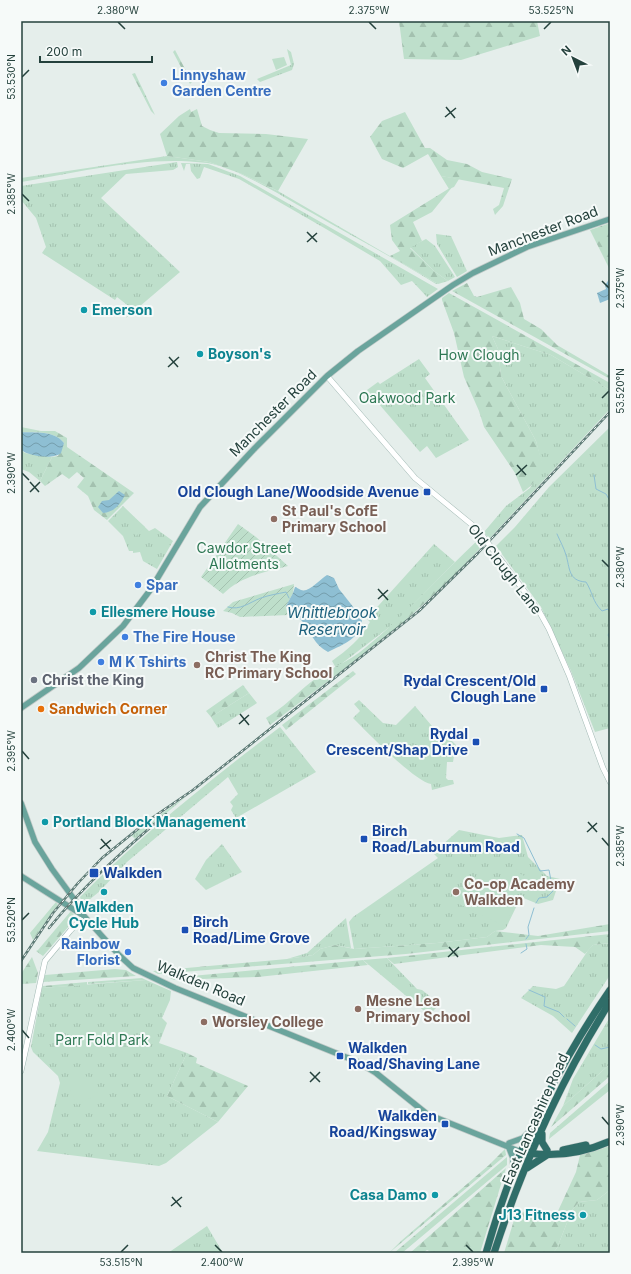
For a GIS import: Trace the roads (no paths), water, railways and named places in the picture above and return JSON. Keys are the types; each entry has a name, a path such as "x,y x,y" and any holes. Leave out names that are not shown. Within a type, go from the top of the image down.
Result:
{"highway":[{"name":"East Lancashire Road","path":"494,1253 526,1169 532,1129 560,1070 589,1020 610,990"},
{"name":"East Lancashire Road","path":"486,1253 513,1173 544,1124 567,1075 610,1002"},
{"path":"491,1239 497,1230 528,1151 566,1071 587,1039"},
{"path":"526,1169 547,1153 542,1142 544,1124"},
{"name":"Walkden Road","path":"528,1151 575,1153 609,1142"}],"main road":[{"name":"Manchester Road","path":"21,708 79,668 123,626 151,589 183,532 204,502 255,448 327,376 358,351 452,286 486,266 518,251 610,219"},
{"name":"Walkden Road","path":"21,803 35,842 82,910 84,916 119,955 133,968 160,981 358,1062 376,1073 427,1114 501,1143 528,1151"},
{"path":"21,876 84,916"},
{"path":"67,906 73,899"},
{"path":"513,1173 513,1158 509,1145 523,1138 532,1129"}],"street":[{"name":"Old Clough Lane","path":"327,376 415,478 472,524 482,535 539,611 549,629 572,682 603,768 610,782"},
{"path":"21,1071 46,958 84,916"}],"water":[{"path":"610,278 610,299 600,303 597,293 606,289 605,285"},
{"path":"21,432 44,433 55,436 64,443 61,453 47,457 30,454 21,450"},
{"path":"119,491 125,495 121,502 113,510 103,513 98,507 102,501 109,500"},
{"name":"Whittlebrook Reservoir","path":"327,575 334,578 339,589 362,618 359,631 351,640 328,652 319,646 302,621 286,606 295,587 301,590 307,589"}],"waterway":[{"path":"594,475 596,489 606,494 610,501"},
{"path":"557,534 565,552 569,569 573,576 580,581 586,582 594,600 602,611 608,609 610,612"},
{"path":"228,607 241,607 264,597 286,592 289,598"},
{"path":"610,632 608,635 610,639"},
{"path":"517,834 524,838 540,871 549,870 553,891 547,897 539,898 536,903"},
{"path":"526,939 529,935 528,927 534,908"},
{"path":"521,953 527,949 526,944"},
{"path":"529,990 545,997 544,1006 559,1012 564,1017"},
{"path":"567,1019 575,1026"},
{"path":"595,1045 601,1049 610,1047"}],"railway":[{"path":"21,961 53,913 78,883 102,858 149,820 193,790 419,611 478,553 610,412"},
{"path":"49,928 90,883 120,854 166,814"}],"place":[{"name":"Linnyshaw Garden Centre","path":"164,83"},
{"name":"Emerson","path":"84,310"},
{"name":"Boyson's","path":"200,354"},
{"name":"Old Clough Lane/Woodside Avenue","path":"427,492"},
{"name":"St Paul's CofE Primary School","path":"274,519"},
{"name":"Spar","path":"138,585"},
{"name":"Ellesmere House","path":"93,612"},
{"name":"The Fire House","path":"125,637"},
{"name":"M K Tshirts","path":"101,662"},
{"name":"Christ The King RC Primary School","path":"197,665"},
{"name":"Christ the King","path":"34,680"},
{"name":"Rydal Crescent/Old Clough Lane","path":"544,689"},
{"name":"Sandwich Corner","path":"41,709"},
{"name":"Rydal Crescent/Shap Drive","path":"476,742"},
{"name":"Portland Block Management","path":"45,822"},
{"name":"Birch Road/Laburnum Road","path":"364,839"},
{"name":"Walkden","path":"94,873"},
{"name":"Walkden Cycle Hub","path":"104,892"},
{"name":"Co-op Academy Walkden","path":"456,892"},
{"name":"Birch Road/Lime Grove","path":"185,930"},
{"name":"Rainbow Florist","path":"128,952"},
{"name":"Mesne Lea Primary School","path":"358,1009"},
{"name":"Worsley College","path":"204,1022"},
{"name":"Walkden Road/Shaving Lane","path":"340,1056"},
{"name":"Walkden Road/Kingsway","path":"445,1124"},
{"name":"Casa Damo","path":"435,1195"},
{"name":"J13 Fitness","path":"583,1215"}],"park label":[{"name":"How Clough","path":"479,355"},
{"name":"Oakwood Park","path":"407,398"},
{"name":"Cawdor Street Allotments","path":"244,556"},
{"name":"Parr Fold Park","path":"102,1040"}]}
